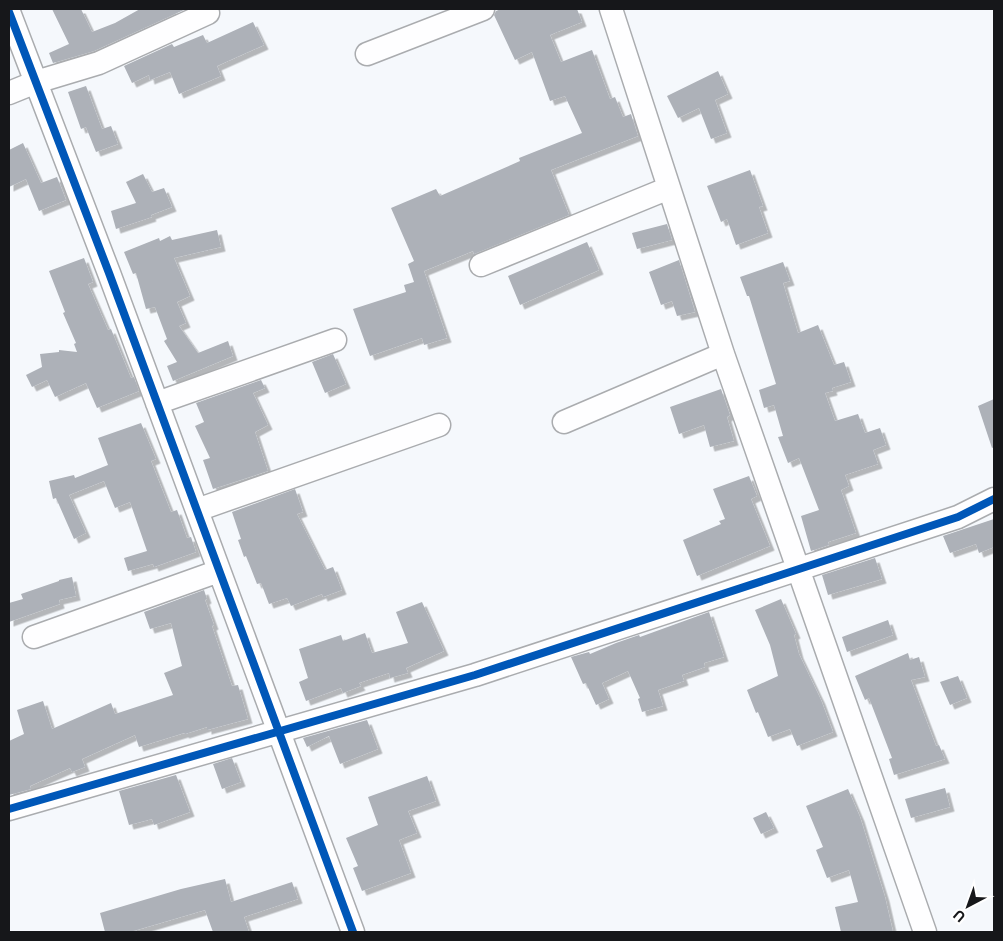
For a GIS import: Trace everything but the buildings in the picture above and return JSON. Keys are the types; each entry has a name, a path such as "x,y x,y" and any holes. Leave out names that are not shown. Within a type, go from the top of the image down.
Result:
{"street":[{"path":"367,54 483,9"},
{"path":"611,9 723,354 925,932"},
{"path":"9,93 36,82 99,63 212,10"},
{"path":"9,12 158,403 354,932"},
{"path":"481,265 669,188"},
{"path":"158,403 335,340"},
{"path":"564,422 723,354"},
{"path":"197,510 439,425"},
{"path":"9,809 278,730 475,675 958,517 994,499"},
{"path":"34,636 219,571"}],"cycle path":[{"path":"9,12 109,273 353,932"},
{"path":"9,809 475,675 958,517 994,499"}]}
